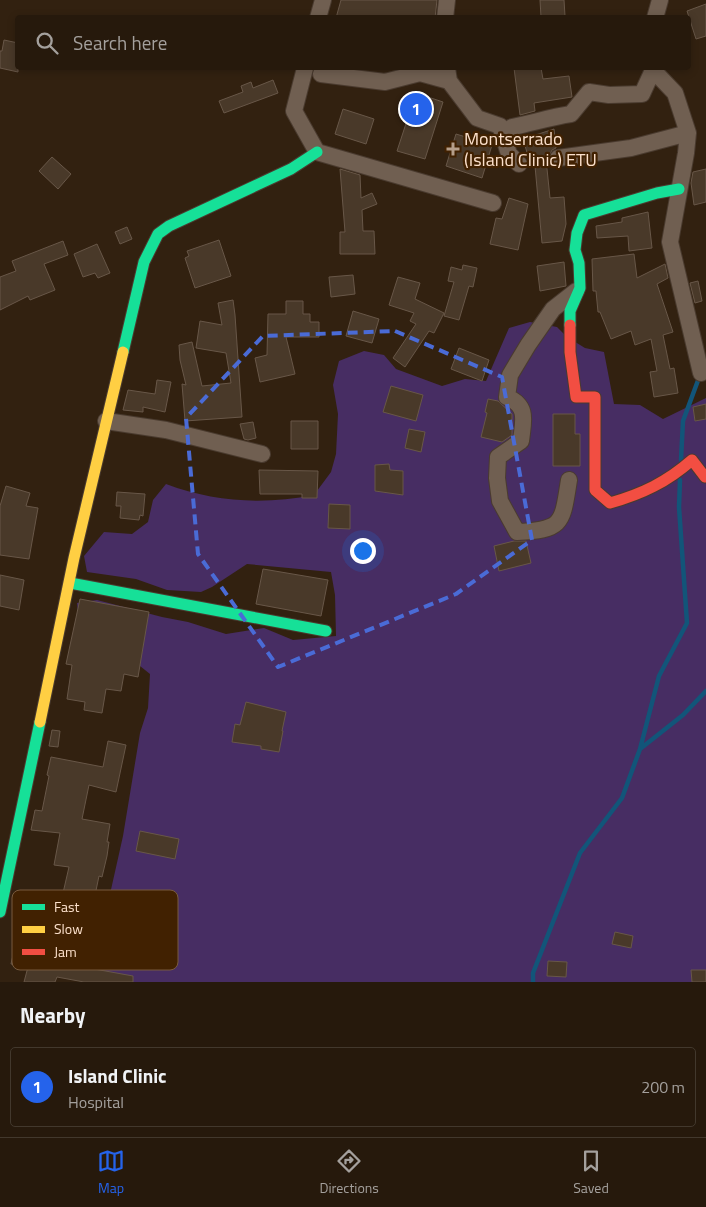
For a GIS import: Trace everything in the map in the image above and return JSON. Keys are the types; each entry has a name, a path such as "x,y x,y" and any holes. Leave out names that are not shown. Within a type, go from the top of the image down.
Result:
{"street":[{"path":"319,15 323,0"},
{"path":"445,15 447,0"},
{"path":"656,15 660,0"},
{"path":"304,70 294,111 317,152 493,203"},
{"path":"512,127 549,117 571,114 588,92 610,95 642,94 653,70"},
{"path":"654,70 675,93 688,133 670,242 701,373"},
{"path":"321,74 385,82 420,73 448,74 477,118 500,126 509,154 519,164"},
{"path":"558,158 631,148 688,133"},
{"path":"0,912 70,583 144,262 158,234 169,226 291,169 317,152"},
{"path":"679,189 657,193 584,215 578,230 575,250 579,263 580,288 570,312 570,352 576,396 595,397 595,490 610,503 638,496 672,478 692,460 705,477"},
{"path":"569,480 564,513 558,523 541,531 518,532 500,501 497,478 498,457 521,441 524,415 518,404 507,397 510,376 528,345 553,309 580,288"},
{"path":"106,421 166,430 262,454"},
{"path":"70,583 326,631"}],"highlighted area":[{"path":"395,331 502,377 532,540 456,594 278,667 198,554 186,418 263,336"}],"shaded area":[{"path":"530,322 557,327 567,337 585,348 604,352 614,404 640,405 663,419 706,398 706,982 93,982 93,970 178,970 178,890 111,890 123,836 140,733 148,708 150,674 80,630 77,603 97,600 188,622 226,634 264,628 293,640 336,636 335,595 331,572 247,564 201,592 167,590 136,579 87,572 84,556 104,532 132,534 148,522 153,500 166,484 202,495 239,500 276,500 314,495 331,472 336,454 338,414 333,385 339,361 364,351 384,355 396,369 442,386 465,379 486,381 509,328"}],"building":[{"path":"341,0 437,0 435,15 337,15"},
{"path":"540,0 564,0 565,15 541,15"},
{"path":"706,4 706,36 696,39 691,23 691,15 688,15 687,11"},
{"path":"4,40 15,42 15,70 18,70 18,72 0,68 0,51 2,51"},
{"path":"514,70 541,70 543,79 569,76 572,97 534,103 535,111 520,115"},
{"path":"273,80 278,93 224,113 219,101 243,92 241,86 251,82 253,88"},
{"path":"416,93 443,102 425,159 397,151"},
{"path":"343,109 374,119 366,144 335,134"},
{"path":"554,129 556,148 552,150 548,159 546,159 550,198 564,197 566,224 562,241 542,243 535,166 531,166 523,139"},
{"path":"456,134 492,145 482,178 446,166"},
{"path":"52,157 71,174 58,189 39,171"},
{"path":"340,169 360,175 361,198 372,193 377,204 362,210 363,231 374,231 375,254 340,254 340,232 345,232"},
{"path":"706,169 706,202 694,205 691,183 693,172"},
{"path":"509,198 528,204 518,250 490,244 496,218 502,219"},
{"path":"648,212 652,248 629,251 628,236 597,238 596,226 622,222 622,218"},
{"path":"127,227 132,239 120,244 115,232"},
{"path":"219,240 231,276 195,288 185,258 189,256 187,251"},
{"path":"63,241 68,255 44,264 55,290 30,300 28,296 0,310 0,277 16,271 12,261"},
{"path":"97,244 110,273 98,278 95,273 83,277 74,254"},
{"path":"634,254 637,278 665,264 668,278 657,284 673,332 663,335 670,369 674,368 678,393 654,397 650,372 657,371 651,339 635,345 631,331 611,339 600,312 598,312 596,291 593,291 592,259"},
{"path":"564,262 566,286 540,291 537,266"},
{"path":"463,265 477,268 473,287 469,286 459,320 444,316 454,282 448,281 451,267 462,270"},
{"path":"353,275 355,294 331,297 329,277"},
{"path":"398,277 420,283 415,299 444,313 434,333 429,331 405,367 393,358 416,324 410,321 414,313 389,305"},
{"path":"698,281 702,301 695,303 690,283"},
{"path":"233,300 242,417 185,421 182,384 186,385 180,360 179,345 192,342 202,386 231,383 226,353 196,348 200,321 222,325 218,303"},
{"path":"286,301 303,301 303,314 310,314 310,322 319,322 319,337 286,337 295,374 260,382 255,358 267,355 268,314 286,314"},
{"path":"353,311 379,319 372,343 346,336"},
{"path":"459,348 489,360 482,381 451,369"},
{"path":"157,380 171,382 165,412 143,407 143,412 123,410 128,390 155,394"},
{"path":"391,386 423,395 416,421 383,412"},
{"path":"488,399 498,401 512,414 512,435 502,442 481,437 487,413 485,412"},
{"path":"706,404 706,419 695,421 693,407"},
{"path":"553,414 575,414 575,434 580,434 580,466 553,466"},
{"path":"291,421 318,421 318,449 291,449"},
{"path":"253,422 256,438 244,439 240,424"},
{"path":"409,429 425,432 421,452 405,448"},
{"path":"389,464 390,470 403,471 403,495 375,491 375,465"},
{"path":"259,470 318,471 317,498 302,498 302,494 260,494"},
{"path":"6,486 30,493 26,506 38,508 29,559 0,555 0,506"},
{"path":"117,492 145,494 143,516 140,515 139,520 120,518 121,506 116,506"},
{"path":"329,504 350,505 350,529 328,528"},
{"path":"514,541 526,541 531,563 499,571 494,546"},
{"path":"263,569 328,580 321,616 256,604"},
{"path":"0,575 24,580 19,610 0,606"},
{"path":"80,599 149,612 138,677 124,674 121,691 106,689 102,713 84,710 85,702 67,699 72,665 66,664"},
{"path":"246,702 286,712 279,752 261,749 261,746 232,742 235,724 240,725"},
{"path":"52,730 60,731 58,747 49,746"},
{"path":"108,741 126,745 116,792 89,785 82,819 110,824 107,856 102,877 99,876 96,890 64,890 69,867 54,865 60,833 31,830 35,810 42,811 51,757 103,767"},
{"path":"140,831 179,839 175,859 136,851"},
{"path":"615,932 633,936 631,948 612,944"},
{"path":"548,961 567,962 566,977 547,976"},
{"path":"27,970 100,970 133,976 133,982 84,982 57,977 55,982 24,982"},
{"path":"691,970 706,970 706,982 692,982"}],"waterway":[{"path":"681,460 683,421 700,375"},
{"path":"640,749 659,676 687,623 679,507 680,480"},
{"path":"533,982 533,973 580,853 622,798 640,749 683,715 706,691"}],"traffic: fast":[{"path":"123,352 144,262 158,234 169,226 291,169 317,152"},
{"path":"570,325 570,311 580,288 579,263 575,250 577,233 584,215 657,193 679,189"},
{"path":"70,583 326,631"},
{"path":"0,912 40,722"}],"traffic: slow":[{"path":"40,722 74,558 123,352"}],"traffic: jam":[{"path":"570,325 570,352 576,397 595,397 595,490 610,503 664,481 692,460 705,477"}],"place":[{"name":"Island Clinic","path":"416,109"},
{"name":"Montserrado (Island Clinic) ETU","path":"453,149"}]}
